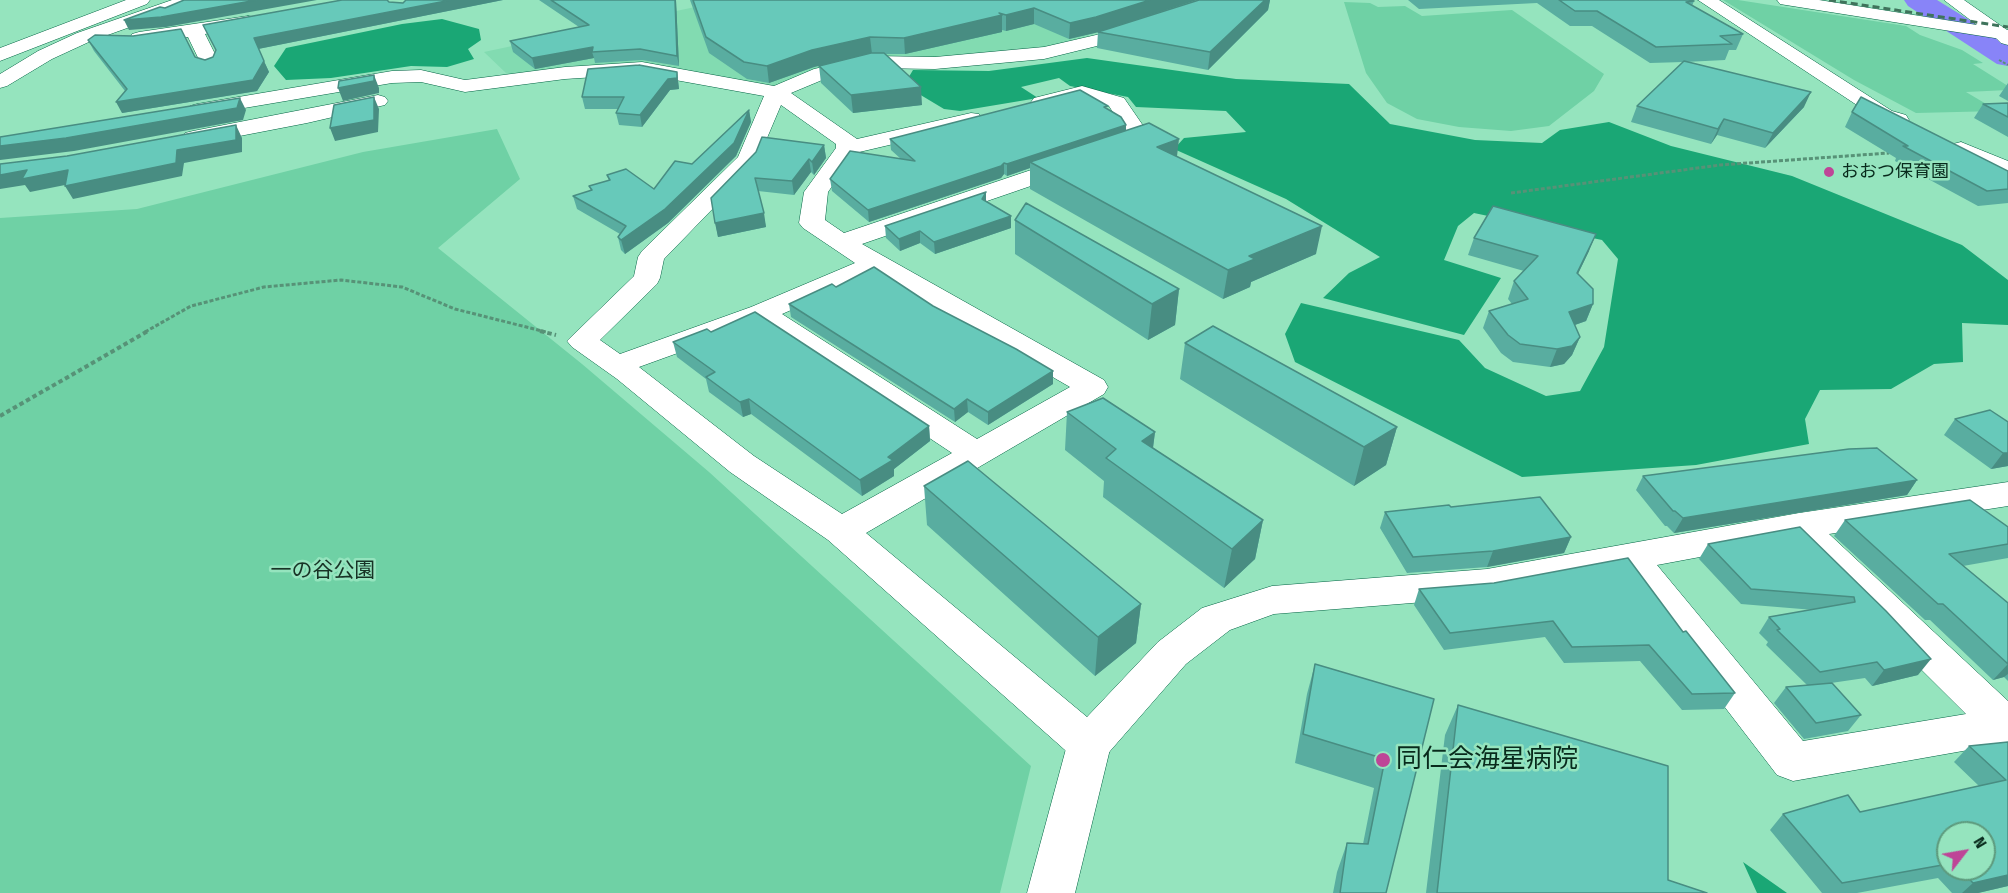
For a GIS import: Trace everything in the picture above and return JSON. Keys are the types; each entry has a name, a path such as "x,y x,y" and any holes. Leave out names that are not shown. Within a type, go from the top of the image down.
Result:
{"street":[{"path":"0,55 141,0"},
{"path":"0,82 45,55 84,37 188,0"},
{"path":"1089,744 841,531 742,464 617,365 582,341 647,278 651,257 748,159 776,92 820,74 872,62 935,63 1044,53 1102,39 1223,0"},
{"path":"1707,0 1885,115 1916,129"},
{"path":"1786,0 2004,36"},
{"path":"1953,0 2004,36"},
{"path":"147,55 201,46 219,18 264,18"},
{"path":"84,37 138,38 201,46"},
{"path":"182,112 392,77 421,76 465,86 565,73 642,68 776,92 847,141 847,148 816,192 812,222 875,264 1093,387 841,531"},
{"path":"167,143 307,117 453,84"},
{"path":"842,242 1142,141 1117,102 1082,92 1015,108"},
{"path":"847,148 992,114"},
{"path":"1947,143 2008,169"},
{"path":"617,365 761,313 875,264"},
{"path":"761,313 977,454"},
{"path":"1052,893 1089,744 1172,652 1216,619 1272,600 1486,583 1799,526 1966,502 2004,510"},
{"path":"1799,526 2007,725"},
{"path":"1629,556 1793,762 2007,725"}],"path":[{"path":"1511,193 1720,165 1893,152"},
{"path":"0,416 191,306 264,287 341,280 402,287 455,309 582,341"}],"shaded area":[{"path":"698,0 1207,0 1047,48 767,87 639,64 507,74 484,52 695,7"},
{"path":"442,19 479,29 481,40 468,49 474,59 447,67 411,66 331,78 286,80 274,66 286,48 402,24"},
{"path":"1087,58 1236,79 1349,84 1390,124 1475,140 1542,143 1560,130 1609,122 1671,146 1792,176 1962,245 2008,280 2008,325 1962,323 1963,362 1934,364 1891,389 1820,390 1805,419 1809,444 1696,465 1522,477 1295,362 1285,334 1301,303 1459,340 1485,368 1546,396 1580,391 1604,347 1618,259 1602,240 1474,213 1458,226 1444,260 1501,278 1464,335 1323,298 1349,273 1380,257 1286,199 1174,149 1184,138 1246,132 1226,111 1136,107 1128,97 1070,86 1059,78 1021,87 1038,98 960,111 944,109 904,85 913,70 989,71"},
{"path":"1743,862 1787,893 1757,893"}],"green space":[{"path":"1723,0 1738,0 1906,26 1920,35 1962,50 1983,63 1973,64 2008,86 2008,90 1966,92 1998,111 1916,113 1854,80"},
{"path":"1344,2 1370,3 1378,7 1405,6 1422,16 1512,10 1604,74 1594,91 1549,126 1511,131 1459,127 1417,119 1387,103 1366,73"},
{"name":"一の谷公園","path":"497,129 520,179 438,248 582,364 709,472 1031,766 1000,893 0,893 0,218 137,209 363,152"}],"building":[{"path":"184,0 257,0 161,17 124,20"},
{"path":"342,0 387,0 403,3 406,0 451,0 254,38 264,61 253,80 116,102 127,89 88,40 95,35 133,36 181,29 195,57 205,60 213,57 216,50 203,25"},
{"path":"551,0 675,0 677,56 640,49 592,52 593,47 532,58 510,41 589,25"},
{"path":"693,0 1150,0 1070,23 1034,8 1006,15 999,13 1002,15 904,38 870,37 812,50 767,66 744,62 706,37"},
{"path":"1199,0 1265,0 1210,52 1098,32"},
{"path":"1559,0 1691,0 1694,1 1686,2 1743,34 1720,36 1732,44 1656,47 1597,11 1575,11"},
{"path":"871,53 884,53 921,87 851,95 819,66"},
{"path":"1684,61 1811,92 1773,133 1724,119 1718,129 1637,106"},
{"path":"639,65 677,72 677,78 668,79 640,115 616,113 624,97 582,97 588,69"},
{"path":"374,75 374,81 338,88 339,81"},
{"path":"1080,90 1108,106 1104,107 1121,117 1126,125 1007,164 1004,163 1001,166 868,210 830,179 850,151 915,161 890,139"},
{"path":"374,97 374,120 330,128 334,105"},
{"path":"1861,97 2008,171 2008,189 1987,191 1903,146 1908,146 1852,112"},
{"path":"240,98 237,108 66,138 0,146 0,137"},
{"path":"2008,103 2008,117 1983,104"},
{"path":"749,110 734,143 665,209 621,240 618,237 626,226 573,196 592,190 589,186 610,180 607,175 626,169 654,189 675,161 692,164"},
{"path":"1149,123 1179,139 1157,147 1322,226 1249,256 1255,259 1228,270 1030,162"},
{"path":"236,125 236,140 177,150 176,163 65,186 68,170 22,179 27,170 0,175 0,164 67,156"},
{"path":"762,137 824,145 812,162 809,159 792,181 755,178 764,213 715,223 711,198 756,152"},
{"path":"986,192 982,199 1011,216 934,242 920,231 899,239 885,226"},
{"path":"1026,203 1179,289 1152,304 1015,220"},
{"path":"1493,206 1596,234 1577,273 1593,289 1593,304 1569,312 1580,337 1572,346 1557,349 1520,344 1508,335 1489,311 1528,299 1514,281 1538,256 1474,238"},
{"path":"874,267 933,306 1053,371 988,412 967,399 954,409 789,304 832,284 836,287"},
{"path":"755,312 929,426 888,457 893,460 860,480 749,399 740,402 706,377 715,372 673,342 707,329 711,332"},
{"path":"1213,326 1397,427 1364,447 1185,343"},
{"path":"1103,398 1155,432 1142,441 1263,520 1232,549 1106,458 1116,449 1067,412"},
{"path":"1990,410 2008,422 2008,453 2003,453 1955,419"},
{"path":"1877,448 1917,480 1683,518 1673,511 1643,476 1849,449"},
{"path":"968,461 1141,604 1098,637 924,486"},
{"path":"1540,497 1571,537 1493,551 1413,557 1385,512 1449,505 1451,507"},
{"path":"1970,500 2008,527 2008,544 1949,554 2008,603 2008,664 1943,604 1938,604 1845,520"},
{"path":"1800,527 1886,611 1931,659 1884,670 1877,662 1820,672 1777,630 1780,629 1769,617 1855,602 1854,597 1751,589 1708,544"},
{"path":"1628,558 1683,632 1686,631 1735,693 1692,694 1649,645 1572,647 1553,621 1450,633 1419,589 1494,583"},
{"path":"1315,664 1434,699 1386,893 1340,893 1347,843 1368,844 1385,759 1303,734"},
{"path":"1832,683 1861,715 1816,723 1786,687"},
{"path":"1458,705 1668,766 1668,880 1707,893 1437,893"},
{"path":"2008,742 2008,875 1996,878 1996,821 1936,821 1936,866 1842,883 1783,814 1848,795 1860,812 2006,780 1969,746"}],"waterway":[{"path":"1918,0 2008,57"}],"railway":[{"path":"1829,0 2008,27"}],"place":[{"name":"おおつ保育園","path":"1829,172"},
{"name":"同仁会海星病院","path":"1383,760"}]}
